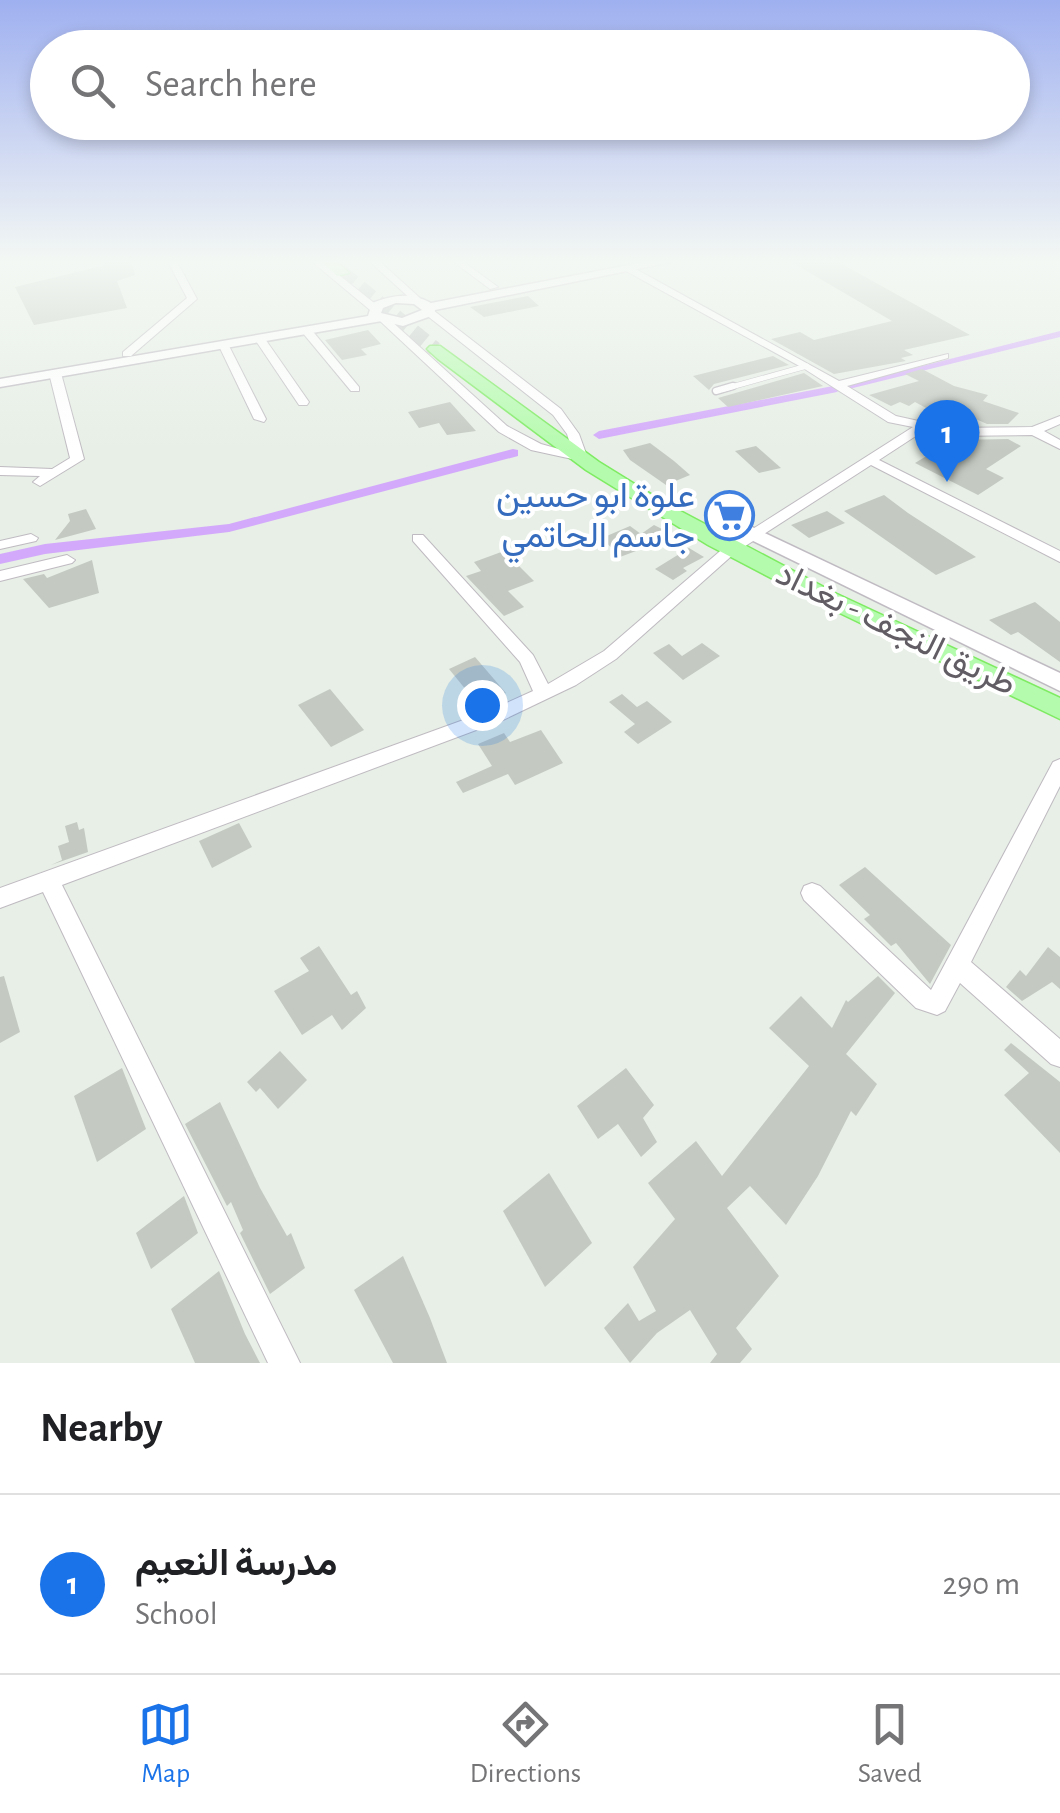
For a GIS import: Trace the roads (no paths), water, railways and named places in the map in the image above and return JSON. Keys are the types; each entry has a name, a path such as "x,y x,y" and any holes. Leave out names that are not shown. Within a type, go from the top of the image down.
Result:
{"main road":[{"path":"0,374 317,324"},
{"path":"0,383 334,324"},
{"name":"طريق النجف - بغداد","path":"442,346 468,376 502,395 581,458 731,549 1060,709"},
{"path":"752,534 1060,683"}],"street":[{"path":"126,354 162,324"},
{"path":"388,324 503,429 536,447 581,458 574,434 557,412 447,324"},
{"path":"734,324 873,410 920,428 1034,431 1060,420"},
{"path":"306,330 355,389"},
{"path":"259,338 303,402"},
{"path":"223,344 260,419"},
{"path":"838,386 944,356"},
{"path":"40,482 76,458 54,373"},
{"path":"0,898 497,715 544,693 610,655 752,534 920,428"},
{"path":"1034,431 1060,445"},
{"path":"870,460 1060,557"},
{"path":"0,471 55,473"},
{"path":"0,545 31,538"},
{"path":"418,538 527,660 544,693"},
{"path":"0,576 67,560"},
{"path":"812,893 928,1002 939,1001 1060,767"},
{"path":"50,880 284,1363"},
{"path":"956,964 1060,1055"}],"lane":[{"path":"716,391 807,366"}],"waterway":[{"path":"849,386 1060,334"},
{"path":"599,435 833,390"},
{"path":"0,559 45,549 229,528 513,453"}],"tunnel":[{"path":"404,324 435,349"}],"place":[{"name":"مدرسة النعيم","path":"947,482"},
{"name":"علوة ابو حسين جاسم الحاتمي","path":"730,516"}]}
